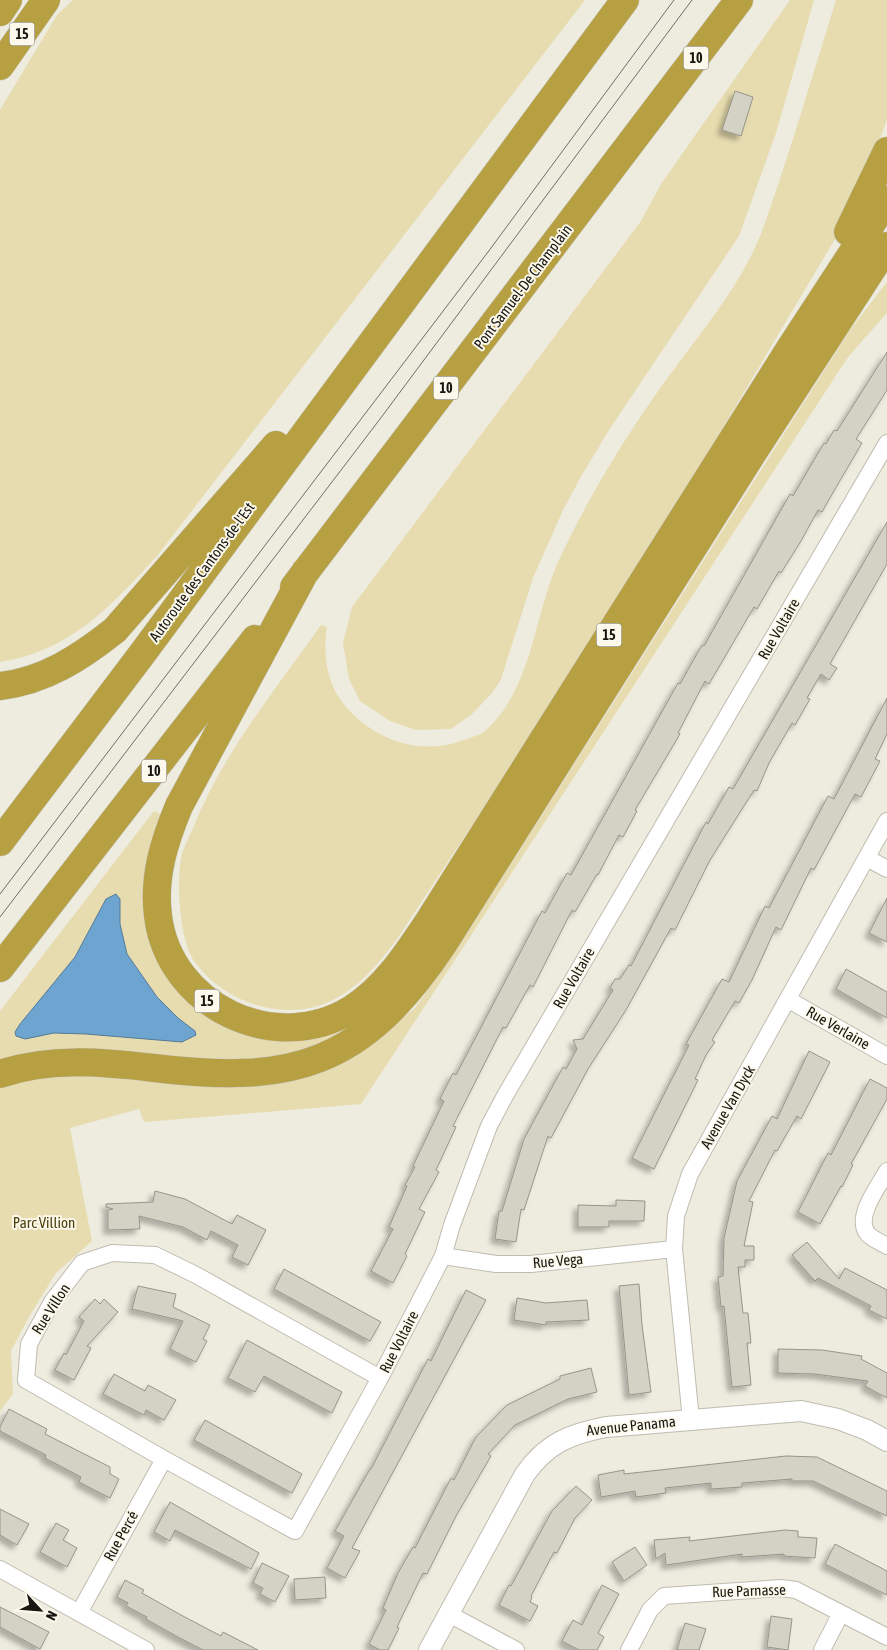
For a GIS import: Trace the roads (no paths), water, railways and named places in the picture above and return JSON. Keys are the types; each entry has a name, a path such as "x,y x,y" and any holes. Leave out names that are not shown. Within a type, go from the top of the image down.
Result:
{"highway":[{"path":"0,12 8,0"},
{"path":"0,686 32,679 59,668 89,650 115,630 402,301 625,0"},
{"name":"Pont Samuel-De Champlain","path":"305,572 739,0"},
{"name":"15","path":"0,66 46,1"},
{"path":"789,350 887,151"},
{"path":"789,350 887,200"},
{"path":"0,1074 42,1064 76,1062 201,1073 259,1073 282,1070 318,1059 362,1036 383,1018 410,991 442,946 763,437 878,264 887,246"},
{"name":"Autoroute des Cantons-de-l'Est","path":"0,842 145,650 402,301"},
{"name":"15","path":"305,572 179,806 164,845 156,886 158,917 164,941 173,962 185,980 207,1001 225,1012 254,1024 275,1027 309,1025 340,1015 370,995 400,963 434,913 789,350"},
{"name":"10","path":"0,968 305,572"}],"street":[{"name":"Rue Voltaire","path":"295,1531 380,1378 443,1256 489,1126 506,1094 887,443"},
{"name":"Avenue Van Dyck","path":"691,1420 674,1249 676,1216 690,1174 789,1000 887,821"},
{"path":"867,858 887,869"},
{"name":"Rue Verlaine","path":"789,1000 887,1056"},
{"path":"887,1171 865,1213 863,1226 868,1235 887,1246"},
{"name":"Rue Vega","path":"443,1256 496,1264 531,1264 674,1249"},
{"name":"Rue Villon","path":"295,1531 26,1380 29,1344 52,1302 82,1263 112,1253 155,1255 196,1275 380,1378"},
{"name":"Avenue Panama","path":"429,1650 514,1493 537,1458 556,1443 577,1432 606,1427 801,1411 838,1419 867,1430 887,1441"},
{"name":"Rue Percé","path":"79,1613 164,1459"},
{"path":"0,1569 146,1650"},
{"name":"Rue Parnasse","path":"629,1650 650,1610 664,1596 781,1588 796,1590 887,1638"},
{"path":"449,1614 516,1650"},
{"path":"822,1650 841,1614"}],"water":[{"path":"116,894 120,899 120,924 127,954 157,997 178,1018 195,1031 196,1035 182,1042 86,1034 54,1033 25,1039 16,1036 15,1032 20,1024 75,957 106,899"}],"tram line":[{"path":"0,894 488,252 674,0"},
{"path":"0,917 380,419 692,0"}],"park label":[{"name":"Parc Villion","path":"44,1223"}]}
